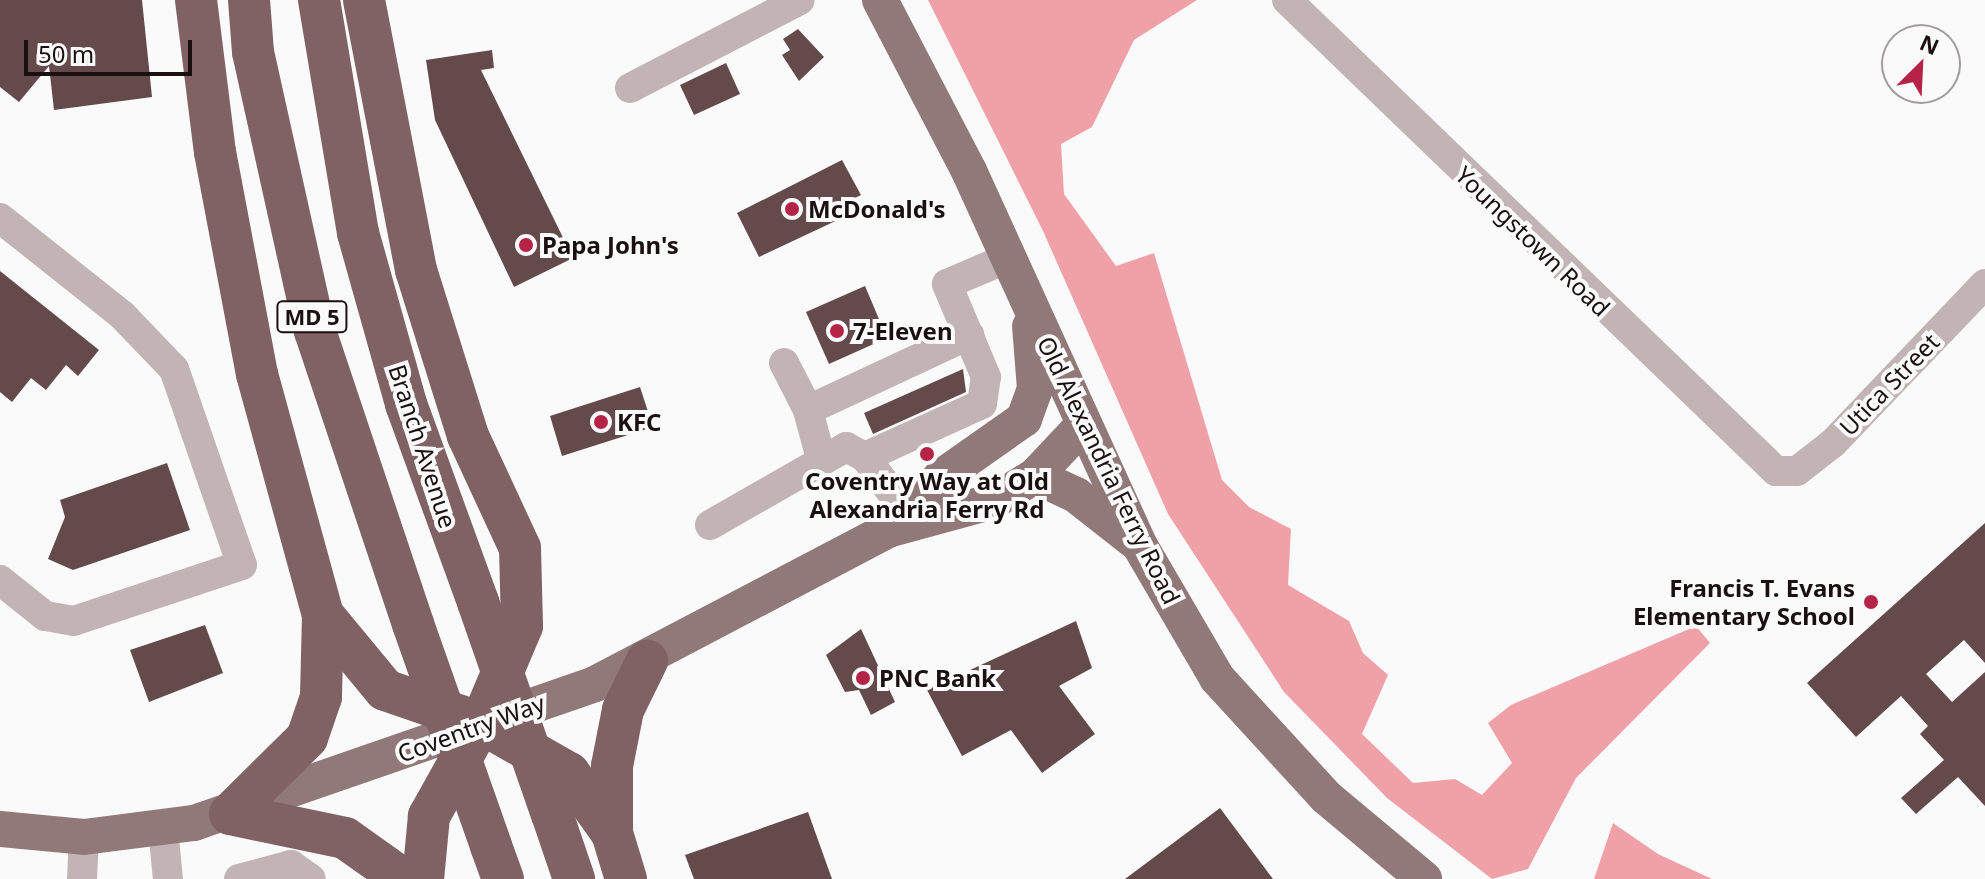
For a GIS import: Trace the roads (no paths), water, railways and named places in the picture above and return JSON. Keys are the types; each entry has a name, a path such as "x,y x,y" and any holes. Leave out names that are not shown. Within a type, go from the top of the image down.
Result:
{"highway":[{"path":"196,0 215,152 257,374 323,615 321,697 307,738 230,814"},
{"name":"MD 5","path":"249,0 253,52 315,331 497,862"},
{"name":"Branch Avenue","path":"319,0 358,233 406,404 574,879"},
{"path":"364,0 416,270 468,436 520,548 522,626 481,723 429,816 423,879"},
{"path":"323,615 385,690 481,723 569,773 612,833"},
{"path":"626,879 612,833 614,754 623,710 647,661"},
{"path":"230,814 345,838 403,879"}],"main road":[{"name":"Old Alexandria Ferry Road","path":"880,0 1008,258 1140,546 1217,678 1326,797 1424,879"},
{"path":"913,521 940,478 987,441 1024,419 1035,389 1030,309"},
{"name":"Coventry Way","path":"0,829 84,837 163,829 230,814 647,661 913,521 994,501 1035,476 1084,424"},
{"path":"987,441 1084,424"},
{"path":"1035,476 1076,495 1140,546"}],"street":[{"path":"630,88 800,0"},
{"name":"Youngstown Road","path":"1287,0 1758,459 1785,473"},
{"path":"0,218 122,315 174,369 242,565 74,621 45,616 0,580"},
{"path":"865,457 982,404 986,377 947,284 1008,258"},
{"name":"Utica Street","path":"1785,473 1833,443 1985,284"},
{"path":"808,410 969,335"},
{"path":"784,363 808,410 821,459"},
{"path":"710,525 846,447 865,457 913,521"},
{"path":"163,829 168,879"},
{"path":"82,879 84,837"},
{"path":"239,879 291,865 311,879"}],"place":[{"name":"McDonald's","path":"792,209"},
{"name":"Papa John's","path":"526,245"},
{"name":"7-Eleven","path":"837,331"},
{"name":"KFC","path":"601,422"},
{"name":"Coventry Way at Old Alexandria Ferry Rd","path":"927,454"},
{"name":"Francis T. Evans Elementary School","path":"1871,602"},
{"name":"PNC Bank","path":"863,678"}]}
